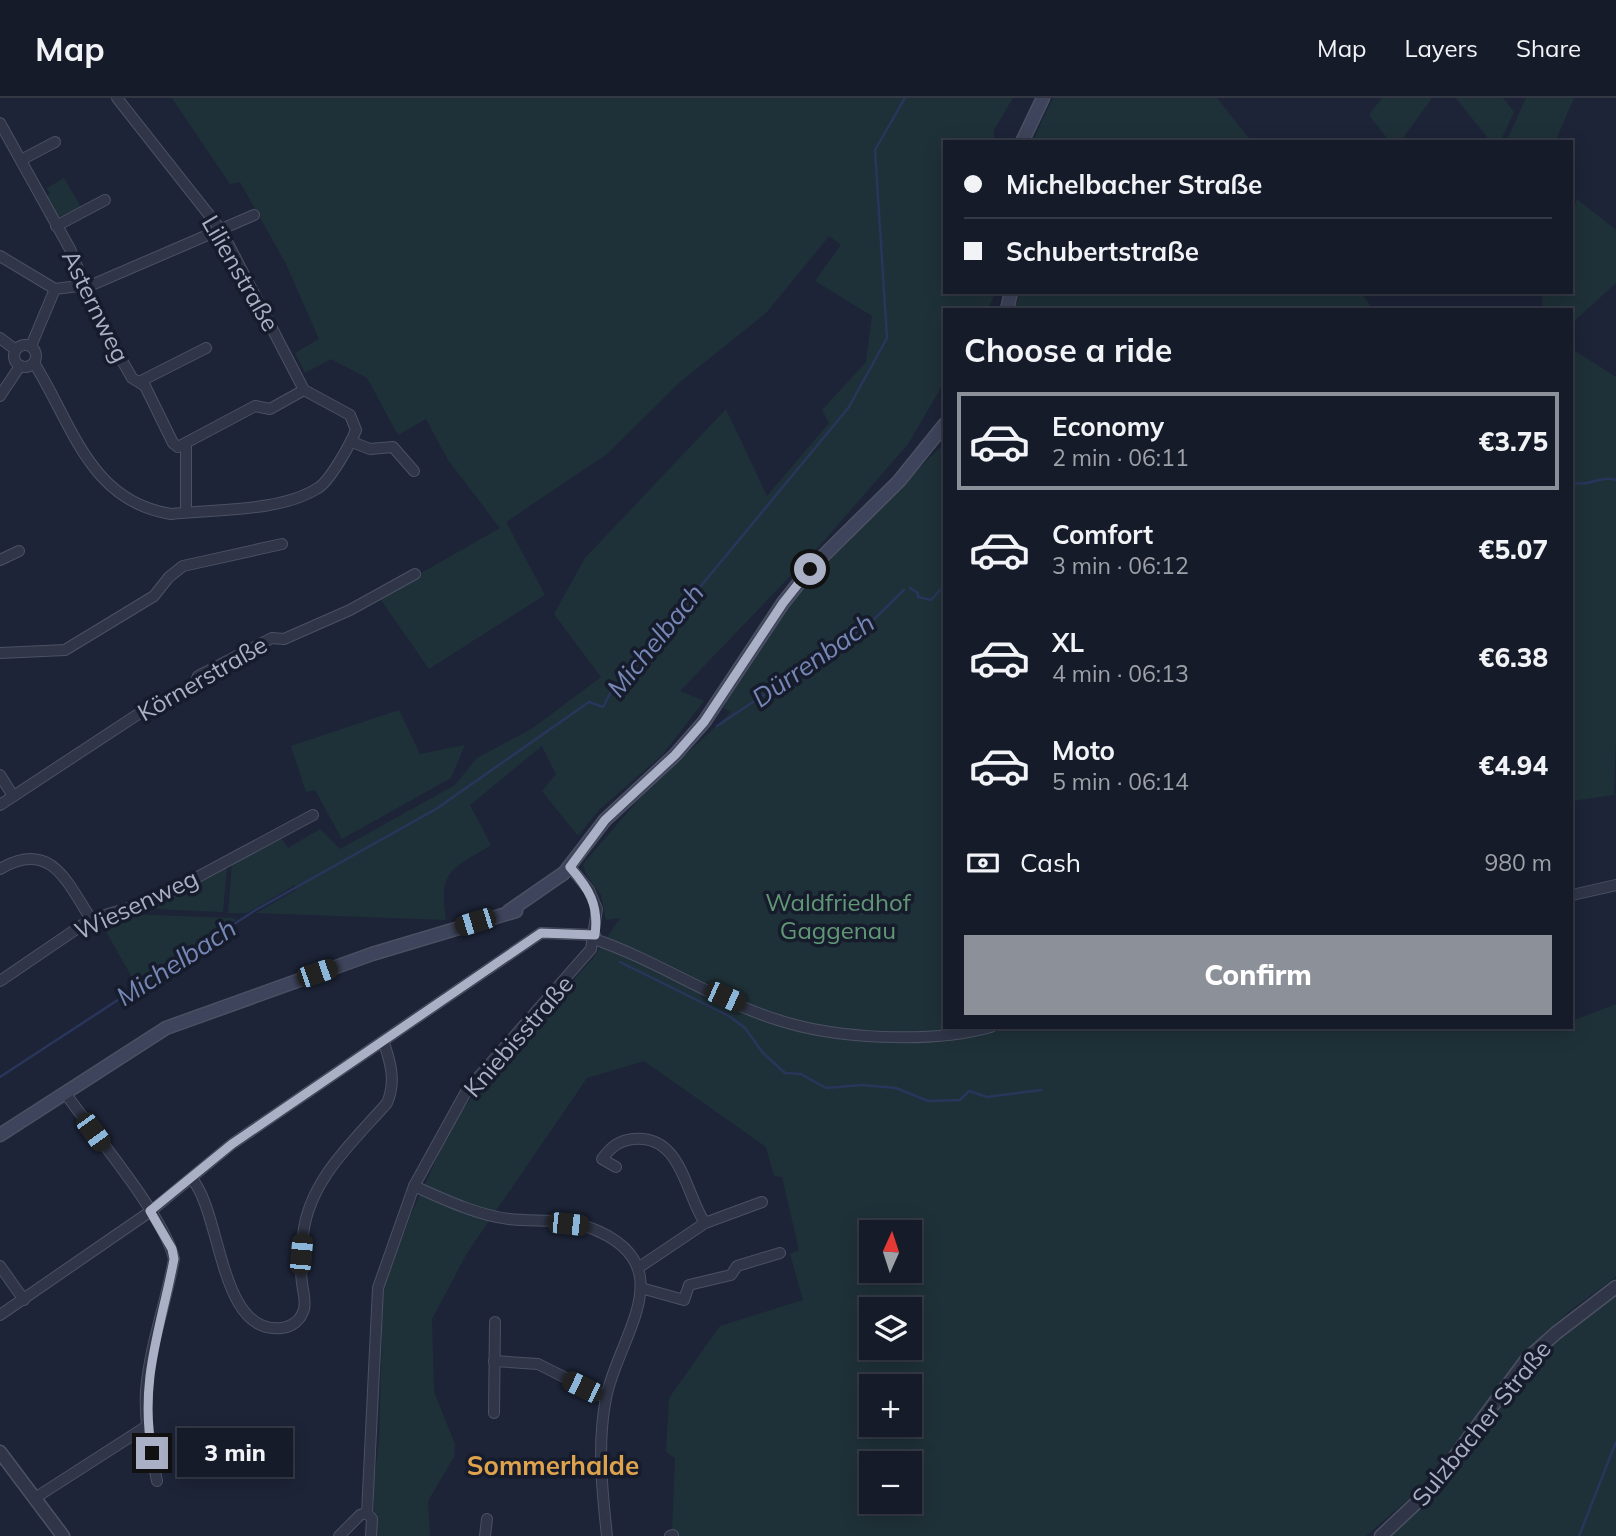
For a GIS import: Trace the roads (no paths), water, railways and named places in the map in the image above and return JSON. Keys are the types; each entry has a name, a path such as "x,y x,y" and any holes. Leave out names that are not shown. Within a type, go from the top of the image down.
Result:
{"main road":[{"path":"1023,140 1043,98"},
{"path":"0,1135 148,1037 186,1019 372,954 509,911 525,910 542,899 560,884 567,870 605,820 675,755 704,722 783,603 810,569 899,481 943,426"}],"street":[{"name":"Lilienstraße","path":"117,98 221,230 303,390"},
{"name":"Asternweg","path":"0,123 56,226 86,286 100,322 132,378 145,386 173,443 178,447 186,443"},
{"path":"21,160 55,142"},
{"name":"Asternweg","path":"56,226 105,200"},
{"path":"0,256 55,289 86,286 254,215"},
{"path":"31,346 55,289"},
{"path":"0,338 16,350"},
{"path":"20,366 14,359 16,350 20,346 31,346 36,351 34,363 92,467 109,488 126,500 154,511 186,512 284,503 320,487 352,442 356,430 350,415 303,390 270,409 255,406 186,443 186,512"},
{"name":"Asternweg","path":"139,382 206,348"},
{"path":"0,396 20,366 34,363"},
{"path":"352,442 370,449 393,447 414,471"},
{"path":"0,653 65,650 154,596 169,577 183,566 282,544"},
{"path":"0,560 19,551"},
{"name":"Körnerstraße","path":"0,805 152,705 163,706 193,689 198,676 272,638 284,639 350,610 415,575"},
{"path":"0,775 13,796"},
{"name":"Wiesenweg","path":"0,981 91,919 153,901 313,815"},
{"path":"0,869 22,859 51,864 61,873 91,919"},
{"path":"567,870 594,901 597,918 594,937"},
{"path":"1573,895 1616,885"},
{"path":"0,1315 150,1211 192,1180 232,1144 541,933 594,937 774,1019 813,1029 917,1036 975,1029"},
{"name":"Kniebisstraße","path":"371,1536 372,1519 368,1513 378,1288 414,1186 467,1090 583,959 594,937"},
{"path":"192,1180 203,1192 228,1280 240,1307 250,1319 266,1326 283,1328 292,1325 304,1308 303,1231 317,1192 333,1163 387,1103 392,1090 391,1068 383,1043"},
{"path":"65,1093 150,1211 172,1249 174,1259 150,1362 146,1391 147,1426 157,1481"},
{"path":"616,1167 603,1158 618,1142 640,1139 664,1147 677,1162 691,1201 705,1223"},
{"path":"414,1186 455,1203 505,1218 585,1226 610,1237 638,1268 640,1288 636,1319 606,1398 601,1461 607,1536"},
{"path":"638,1268 705,1223 762,1202"},
{"path":"640,1288 684,1300 689,1285 731,1275 737,1266 780,1252"},
{"path":"0,1266 24,1300"},
{"name":"Sulzbacher Straße","path":"1381,1536 1431,1489 1527,1359 1556,1332 1616,1287"},
{"path":"494,1413 495,1322"},
{"path":"494,1361 538,1364 606,1398"},
{"path":"35,1498 147,1426"},
{"path":"0,1452 63,1536"},
{"path":"339,1536 360,1515 368,1513"},
{"path":"485,1536 487,1519"}],"waterway":[{"name":"Michelbach","path":"0,1077 254,911 436,809 589,702 603,707 613,688 652,645 849,407 887,338 875,150 905,98"},
{"name":"Dürrenbach","path":"1573,482 1583,484 1604,479 1616,480"},
{"name":"Dürrenbach","path":"910,588 918,593 918,597 931,600 943,587"},
{"name":"Dürrenbach","path":"717,726 771,690 775,690 813,659 825,658 829,651 849,641 904,590"},
{"path":"620,962 729,1016 745,1028 763,1053 785,1073 801,1074 826,1088 862,1085 896,1088 928,1101 960,1100 969,1091 987,1097 1041,1090"},
{"path":"1579,1536 1616,1442"}],"district":[{"name":"Sommerhalde","path":"553,1465"}],"park label":[{"name":"Waldfriedhof Gaggenau","path":"838,916"}]}
